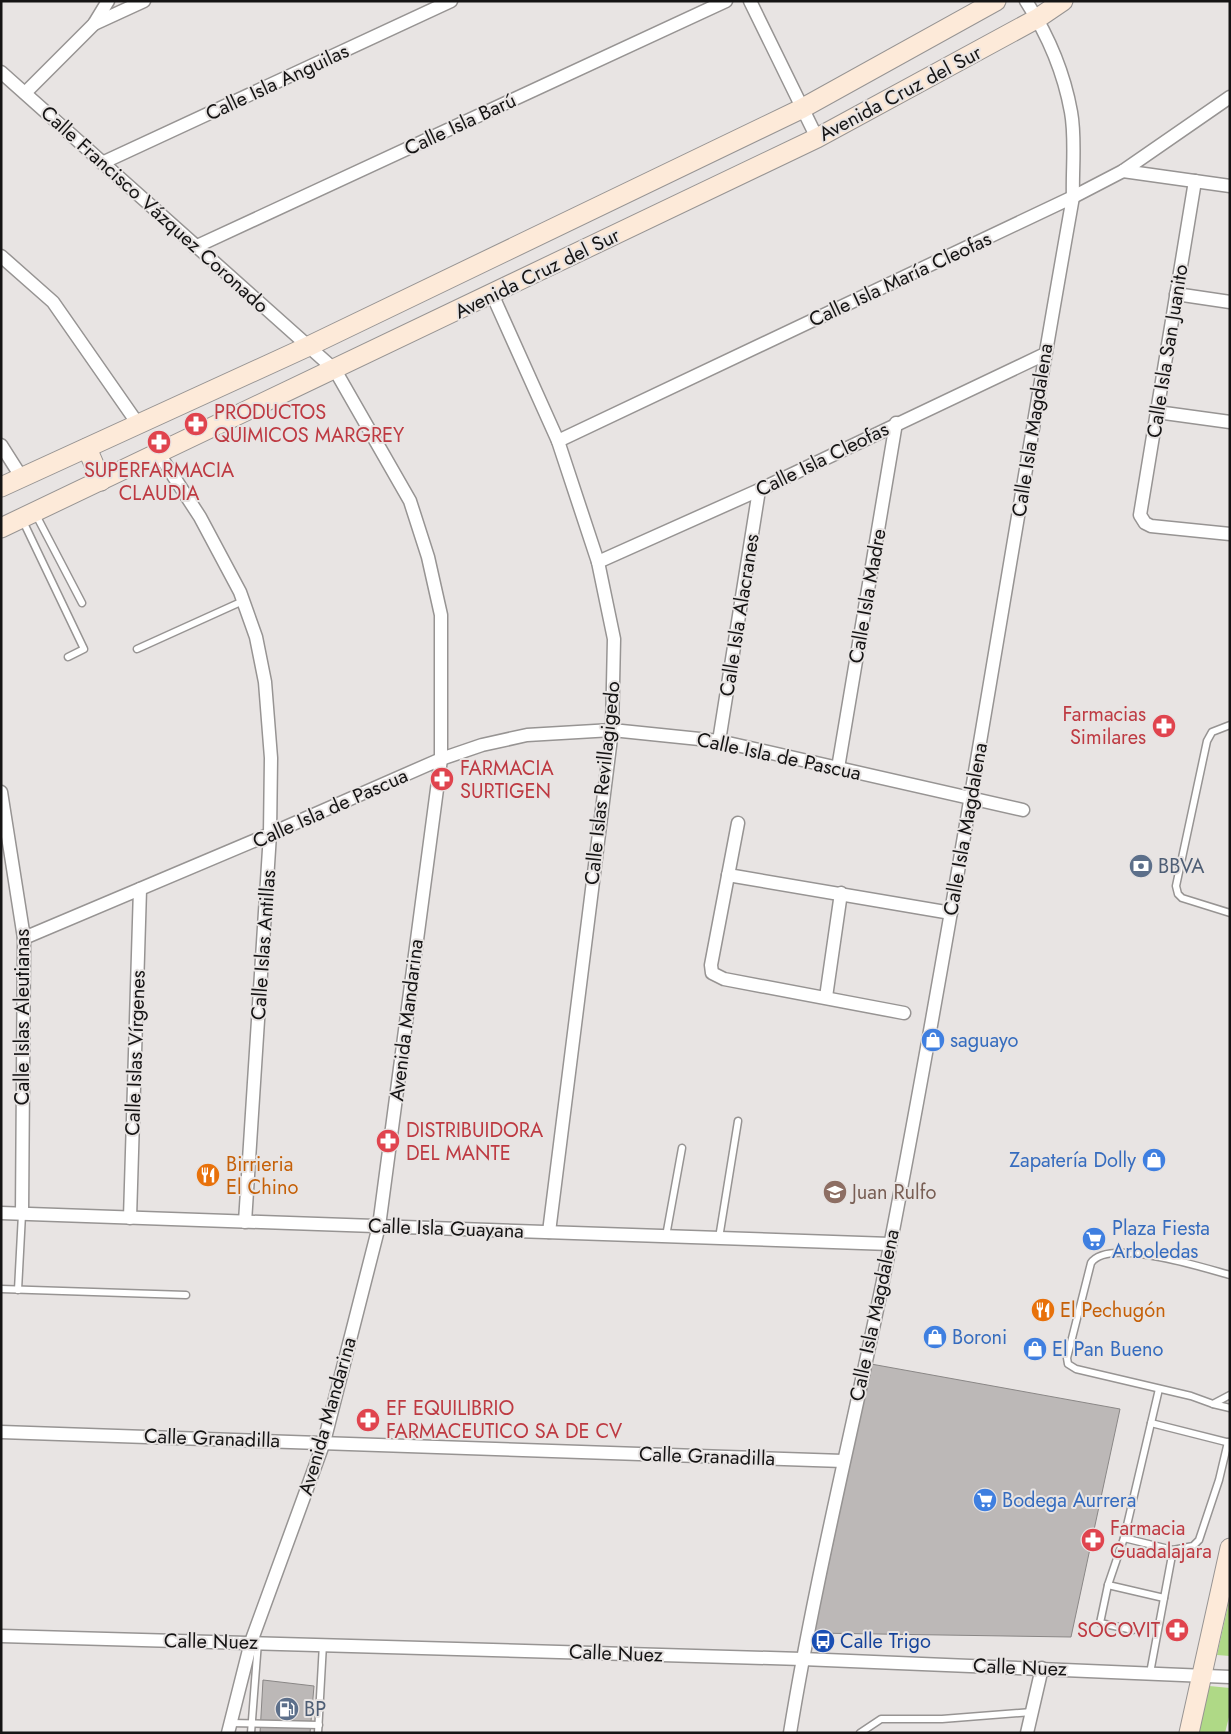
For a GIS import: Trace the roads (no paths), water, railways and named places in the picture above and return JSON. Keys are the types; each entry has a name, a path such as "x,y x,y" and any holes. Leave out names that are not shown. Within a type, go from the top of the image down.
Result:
{"main road":[{"name":"Avenida Cruz del Sur","path":"1,488 309,346 801,109 996,1"},
{"name":"Avenida Cruz del Sur","path":"1,528 817,138 1038,18 1064,1"},
{"path":"87,448 101,481"},
{"path":"1189,1733 1230,1548"}],"street":[{"path":"25,93 94,24 108,1"},
{"path":"94,24 144,1"},
{"name":"Calle Isla Anguilas","path":"102,163 451,1"},
{"name":"Calle Isla Barú","path":"195,247 726,1"},
{"path":"750,1 801,109 817,138"},
{"name":"Calle Isla Magdalena","path":"790,1733 802,1659 890,1244 972,797 1045,354 1073,197 1072,113 1059,66 1038,18 1026,1"},
{"name":"Calle Francisco Vázquez Coronado","path":"1,72 335,370"},
{"name":"Calle Isla María Cleofas","path":"558,441 1073,197 1123,171 1230,97"},
{"path":"1123,171 1230,186"},
{"name":"Calle Isla San Juanito","path":"1195,181 1140,510 1142,520 1151,526 1230,534"},
{"path":"1,256 53,302 138,424"},
{"name":"Calle Islas Revillagigedo","path":"492,294 558,441 598,562 614,639 612,730 549,1232"},
{"path":"1176,294 1230,302"},
{"name":"Calle Isla Cleofas","path":"598,562 759,490 896,423 1045,354"},
{"name":"Avenida Mandarina","path":"229,1728 254,1642 324,1442 379,1226 441,759 441,615 428,557 410,501 335,370"},
{"path":"1157,412 1230,422"},
{"name":"Calle Isla Madre","path":"838,768 896,423"},
{"path":"1,445 22,478"},
{"name":"Calle Islas Antillas","path":"158,454 200,517 243,601 256,637 266,682 271,758 270,834 245,1222"},
{"name":"Calle Isla Alacranes","path":"719,741 759,490"},
{"name":"Calle Isla de Pascua","path":"24,938 441,759 482,745 527,735 612,730 719,741 1023,810"},
{"name":"Calle Islas Aleutianas","path":"1,792 24,938 22,1214"},
{"path":"738,823 711,965 712,973 724,979 904,1013"},
{"path":"728,875 951,912"},
{"name":"Calle Islas Vírgenes","path":"130,1218 140,889"},
{"path":"826,997 842,893"},
{"name":"Calle Isla Guayana","path":"1,1213 890,1244"},
{"name":"Calle Granadilla","path":"1,1432 843,1461"},
{"name":"Calle Nuez","path":"1,1636 802,1659 1230,1677"},
{"path":"1028,1733 1042,1668"}],"lane":[{"path":"28,515 82,603"},
{"path":"28,515 84,649 68,657"},
{"path":"137,649 243,601"},
{"path":"1230,725 1212,732 1207,741 1176,886 1178,894 1182,898 1230,913"},
{"path":"719,1238 738,1121"},
{"path":"666,1236 682,1148"},
{"path":"18,1290 22,1214"},
{"path":"1230,1275 1135,1253 1102,1255 1094,1258 1091,1263 1068,1352 1068,1364 1076,1369 1191,1396 1230,1408"},
{"path":"1,1289 186,1295"},
{"path":"1133,1630 1100,1623 1108,1585 1124,1538 1158,1389"},
{"path":"1213,1404 1230,1395"},
{"path":"1124,1538 1173,1550 1193,1546 1199,1540 1217,1489 1229,1442 1151,1423"},
{"path":"1150,1673 1173,1550"},
{"path":"1108,1585 1164,1598"},
{"path":"251,1733 254,1642"},
{"path":"229,1728 252,1722 319,1729 323,1644"},
{"path":"860,1733 881,1719 942,1719 1032,1712"}],"place":[{"name":"PRODUCTOS QUIMICOS MARGREY","path":"196,424"},
{"name":"SUPERFARMACIA CLAUDIA","path":"159,442"},
{"name":"Farmacias Similares","path":"1164,726"},
{"name":"FARMACIA SURTIGEN","path":"442,779"},
{"name":"BBVA","path":"1141,866"},
{"name":"saguayo","path":"933,1040"},
{"name":"DISTRIBUIDORA DEL MANTE","path":"388,1141"},
{"name":"Zapatería Dolly","path":"1154,1160"},
{"name":"Birrieria El Chino","path":"208,1175"},
{"name":"Juan Rulfo","path":"835,1192"},
{"name":"Plaza Fiesta Arboledas","path":"1094,1239"},
{"name":"El Pechugón","path":"1043,1310"},
{"name":"Boroni","path":"935,1337"},
{"name":"El Pan Bueno","path":"1035,1349"},
{"name":"EF EQUILIBRIO FARMACEUTICO SA DE CV","path":"368,1420"},
{"name":"Bodega Aurrera","path":"985,1500"},
{"name":"Farmacia Guadalajara","path":"1093,1540"},
{"name":"SOCOVIT","path":"1177,1630"},
{"name":"Calle Trigo","path":"823,1641"},
{"name":"BP","path":"287,1709"}]}
